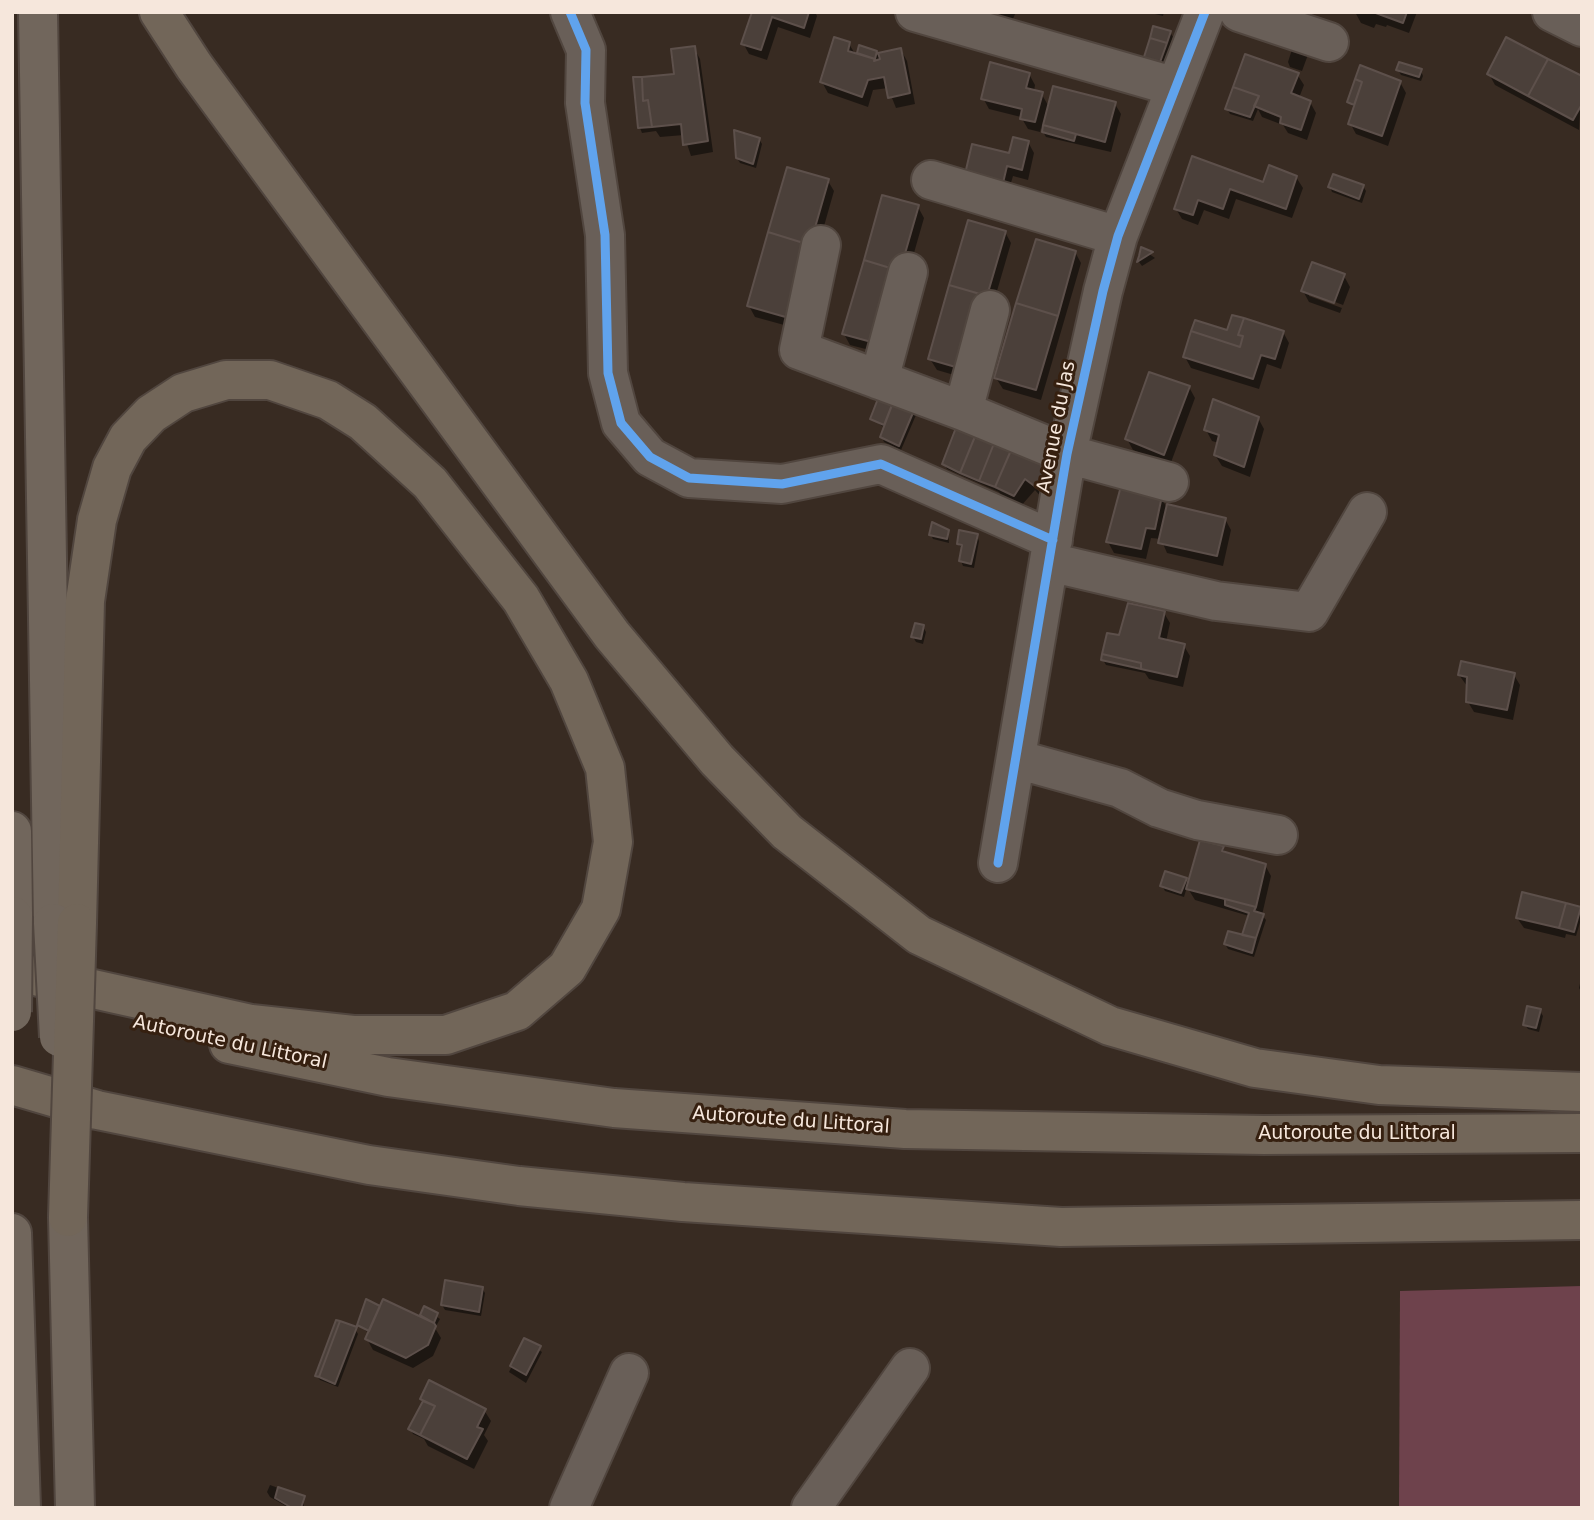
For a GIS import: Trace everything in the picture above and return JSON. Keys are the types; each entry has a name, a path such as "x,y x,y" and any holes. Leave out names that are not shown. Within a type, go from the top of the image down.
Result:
{"highway":[{"path":"159,12 202,78 612,635 717,760 788,832 919,934 1110,1026 1255,1068 1380,1085 1582,1092"},
{"path":"12,971 251,1024 353,1035 446,1035 517,1010 567,968 601,909 612,842 605,768 569,681 521,599 430,482 363,422 328,400 270,380 226,380 183,393 151,414 128,438 112,468 97,520 85,601 65,923 69,1233"},
{"name":"Autoroute du Littoral","path":"12,989 153,1027 388,1077 614,1108 905,1129 1264,1135 1582,1133"},
{"path":"12,1085 124,1116 369,1165 492,1182 683,1202 1061,1227"},
{"path":"12,1112 180,1151 357,1185 557,1209 750,1223 1061,1227 1582,1220"}],"main road":[{"path":"38,12 65,923"},
{"path":"12,831 12,1012"},
{"path":"12,1233 21,1508"},
{"path":"69,1233 75,1508"}],"street":[{"path":"570,12 586,50 585,103 606,234 607,373 621,424 649,457 689,478 782,484 881,464 1051,551 1216,601 1309,612 1367,512"},
{"path":"915,12 1176,87"},
{"name":"Avenue du Jas","path":"998,863 1067,454 1118,236 1205,12"},
{"path":"1240,12 1329,42"},
{"path":"1552,12 1582,27"},
{"path":"931,180 1118,236"},
{"path":"821,245 799,350 963,411 1067,454 1169,482"},
{"path":"878,380 908,272"},
{"path":"963,411 990,310"},
{"path":"1016,759 1120,788 1159,808 1197,820 1279,835"},
{"path":"811,1508 910,1368"},
{"path":"569,1508 629,1373"}],"shaded area":[{"path":"1582,1286 1582,1508 1399,1508 1400,1291"}],"building":[{"path":"752,12 809,12 804,28 772,17 761,50 741,44"},
{"path":"1373,12 1407,12 1403,23"},
{"path":"1153,26 1171,31 1167,43 1150,38"},
{"path":"834,37 850,42 848,51 875,59 874,61 880,59 878,53 901,48 910,93 888,98 884,77 868,80 862,97 820,82"},
{"path":"1506,37 1548,59 1528,96 1487,74"},
{"path":"1150,38 1167,43 1159,65 1143,60"},
{"path":"859,45 877,51 875,59 857,53"},
{"path":"695,46 708,141 683,145 681,124 652,127 648,100 643,101 642,77 674,74 671,49"},
{"path":"1245,54 1299,73 1291,93 1311,101 1301,130 1280,123 1281,117 1254,106 1259,96 1233,87"},
{"path":"1548,59 1582,76 1582,104 1573,120 1528,96"},
{"path":"990,62 1030,73 1026,88 1043,92 1035,122 1020,119 1022,109 981,99"},
{"path":"1399,62 1422,69 1419,77 1396,70"},
{"path":"1360,65 1401,81 1382,136 1348,124 1362,82 1355,79"},
{"path":"633,77 642,77 643,101 648,100 652,127 638,128"},
{"path":"1355,79 1362,82 1354,105 1347,102"},
{"path":"1053,86 1116,102 1105,142 1043,125"},
{"path":"1233,87 1259,96 1250,117 1225,109"},
{"path":"1043,125 1076,134 1074,141 1042,132"},
{"path":"734,130 760,138 753,164 736,158"},
{"path":"1013,137 1029,141 1022,170 1007,166 1003,183 965,174 972,144 1009,153"},
{"path":"1192,156 1263,182 1269,165 1297,176 1286,209 1230,189 1223,209 1198,200 1193,215 1174,209"},
{"path":"787,167 829,179 810,245 768,232"},
{"path":"1333,174 1364,185 1359,199 1328,187"},
{"path":"882,195 919,205 900,271 864,260"},
{"path":"968,220 1006,231 987,296 949,285"},
{"path":"768,232 810,245 789,318 747,306"},
{"path":"1036,239 1076,251 1058,316 1016,303"},
{"path":"1141,247 1153,252 1137,262 1139,256"},
{"path":"864,260 900,271 879,344 842,334"},
{"path":"1312,262 1345,274 1334,303 1301,291"},
{"path":"949,285 987,296 966,370 928,359"},
{"path":"1016,303 1058,316 1036,390 994,378"},
{"path":"1232,315 1244,318 1238,335 1243,336 1240,347 1191,331 1195,320 1227,330"},
{"path":"1244,318 1284,331 1275,359 1261,355 1253,379 1183,357 1191,331 1240,347 1243,336 1238,335"},
{"path":"1149,372 1190,386 1164,455 1125,439"},
{"path":"879,396 893,402 884,425 870,419"},
{"path":"1213,399 1259,417 1244,467 1214,455 1219,435 1204,430"},
{"path":"894,400 915,408 899,446 880,437"},
{"path":"957,425 976,434 960,473 942,464"},
{"path":"976,434 995,441 979,481 960,473"},
{"path":"995,441 1012,448 995,487 979,481"},
{"path":"1012,448 1051,463 1041,491 1025,479 1014,496 995,487"},
{"path":"1121,486 1162,496 1155,529 1146,528 1141,549 1106,542"},
{"path":"1167,504 1226,518 1217,556 1158,543"},
{"path":"932,522 949,530 947,539 929,535"},
{"path":"959,530 978,534 971,564 959,561 962,545 957,544"},
{"path":"1128,603 1165,611 1159,638 1185,644 1177,677 1141,669 1141,663 1102,654 1107,633 1119,635"},
{"path":"915,623 924,625 921,639 911,637"},
{"path":"1102,654 1141,663 1141,669 1101,660"},
{"path":"1461,661 1515,673 1507,710 1466,702 1467,677 1458,675"},
{"path":"1200,840 1224,846 1222,851 1266,864 1256,907 1186,889"},
{"path":"1165,871 1187,878 1181,893 1160,886"},
{"path":"1522,892 1566,903 1559,928 1516,918"},
{"path":"1225,899 1256,907 1254,911 1264,914 1256,938 1242,935 1249,913 1225,905"},
{"path":"1566,903 1581,907 1574,932 1559,928"},
{"path":"1228,931 1256,938 1252,953 1224,944"},
{"path":"1527,1006 1541,1009 1536,1028 1523,1025"},
{"path":"445,1280 483,1287 479,1312 441,1305"},
{"path":"366,1299 380,1306 369,1331 357,1325"},
{"path":"383,1299 434,1323 436,1326 428,1345 406,1358 365,1339"},
{"path":"424,1306 438,1313 434,1323 420,1315"},
{"path":"336,1320 340,1321 319,1377 315,1376"},
{"path":"340,1321 357,1327 335,1384 319,1377"},
{"path":"524,1338 541,1346 526,1375 510,1366"},
{"path":"429,1380 486,1409 477,1427 483,1429 467,1459 420,1435 435,1406 420,1399"},
{"path":"423,1401 435,1406 420,1435 408,1429"},
{"path":"278,1487 305,1496 301,1508 292,1508 275,1498"}],"cycle path":[{"path":"570,12 586,50 585,103 605,235 608,373 621,423 650,457 689,478 782,484 881,464 1053,540"},
{"path":"998,863 1067,454 1103,291 1118,236 1205,12"}]}
